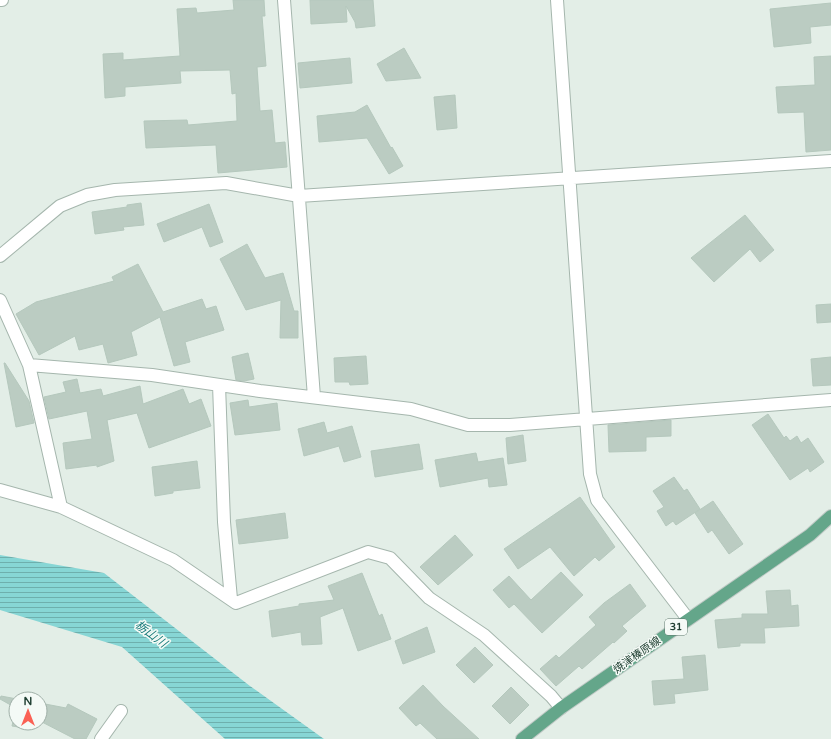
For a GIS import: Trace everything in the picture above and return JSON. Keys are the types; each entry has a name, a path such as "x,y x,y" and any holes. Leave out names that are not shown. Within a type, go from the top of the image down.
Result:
{"main road":[{"name":"焼津榛原線","path":"522,739 561,708 810,535 831,516"}],"street":[{"path":"284,0 314,397"},
{"path":"556,0 590,474 597,500 688,619"},
{"path":"0,256 60,206 87,195 115,190 226,183 300,196 831,161"},
{"path":"0,300 29,365 61,507"},
{"path":"29,365 152,375 260,392 411,408 468,425 510,425 831,400"},
{"path":"219,385 224,522 231,599"},
{"path":"0,490 61,507 173,560 236,603 368,552 390,558 429,598 484,635 551,696 561,708"},
{"path":"101,739 121,711"}],"water":[{"name":"栃山川","path":"0,555 104,573 250,686 324,739 225,739 122,647 0,610"}],"building":[{"path":"233,0 264,0 265,16 262,16 266,66 257,67 260,111 272,110 275,143 285,142 287,167 218,173 216,145 146,148 144,121 187,120 188,125 237,121 236,93 232,94 230,70 180,71 181,83 125,87 125,96 105,98 103,54 123,53 123,60 180,56 177,9 196,8 197,13 234,10"},
{"path":"310,0 373,0 375,26 356,28 355,22 346,6 347,22 311,24"},
{"path":"831,3 831,25 810,27 811,43 774,47 770,9"},
{"path":"404,48 421,78 386,81 377,64"},
{"path":"831,56 831,150 806,152 804,112 778,113 776,87 815,85 814,57"},
{"path":"350,58 352,83 300,88 298,63"},
{"path":"455,95 457,128 437,130 434,97"},
{"path":"367,105 403,166 389,174 367,138 319,142 317,116 355,112"},
{"path":"141,203 144,225 123,227 124,230 95,234 92,212 127,207 127,205"},
{"path":"209,204 223,242 210,247 202,227 164,242 157,224"},
{"path":"745,215 774,250 760,262 750,249 714,282 691,258"},
{"path":"247,244 265,278 283,273 294,311 298,311 298,338 280,338 281,300 246,310 220,259"},
{"path":"138,264 163,312 202,299 206,309 216,306 224,330 185,342 190,362 174,366 160,317 131,332 137,355 108,363 103,344 79,350 75,336 39,355 16,314 36,302 114,281 112,277"},
{"path":"831,304 831,322 817,323 816,305"},
{"path":"248,353 254,379 244,381 236,380 232,357"},
{"path":"366,356 368,384 350,385 349,382 335,382 334,358"},
{"path":"831,357 831,385 813,386 811,359"},
{"path":"4,363 29,401 34,423 16,427"},
{"path":"77,379 80,393 101,389 103,396 140,386 143,404 183,389 189,404 201,399 211,426 149,448 137,413 107,420 114,461 97,467 97,465 66,469 63,443 92,439 87,411 49,419 44,397 66,392 63,382"},
{"path":"248,400 249,407 277,403 280,430 235,435 230,403"},
{"path":"768,414 784,438 786,436 790,441 797,436 801,443 808,438 824,462 810,472 808,468 790,480 752,425"},
{"path":"671,420 671,436 646,437 646,451 609,452 608,425"},
{"path":"324,422 327,433 352,426 361,457 344,462 339,446 304,456 298,429"},
{"path":"523,435 526,461 508,464 506,438"},
{"path":"419,444 423,469 375,477 371,451"},
{"path":"476,453 478,462 503,458 507,485 489,487 488,478 440,487 435,460"},
{"path":"197,461 200,488 173,491 173,493 155,496 152,467"},
{"path":"674,477 684,491 687,489 700,509 676,525 673,521 666,526 657,511 664,507 653,491"},
{"path":"580,497 615,547 599,561 595,557 574,576 550,547 518,569 504,549"},
{"path":"713,501 743,544 729,554 712,530 708,533 695,513"},
{"path":"285,513 288,538 239,544 236,520"},
{"path":"455,535 473,555 438,585 420,567"},
{"path":"561,572 583,595 542,633 514,604 509,608 493,590 509,576 531,600"},
{"path":"362,573 379,616 382,614 391,639 358,651 343,608 320,617 322,644 302,645 301,632 272,637 269,611 299,606 299,604 334,600 328,586"},
{"path":"630,584 646,606 622,626 627,631 614,643 613,642 582,669 579,666 556,686 540,669 556,655 559,658 596,625 589,617 604,603"},
{"path":"790,590 791,606 798,605 799,626 764,628 765,643 740,643 740,646 718,648 715,620 742,618 742,614 768,614 766,591"},
{"path":"427,627 435,652 403,664 395,641"},
{"path":"475,647 493,665 474,683 456,665"},
{"path":"705,655 708,690 674,694 675,703 654,705 652,681 684,679 682,657"},
{"path":"423,685 443,706 479,739 437,739 420,723 416,726 399,708"},
{"path":"511,687 529,705 510,724 492,706"},
{"path":"1,696 8,697 8,704 0,699"},
{"path":"68,704 97,719 86,739 75,739 48,725 48,705 66,708"}]}
